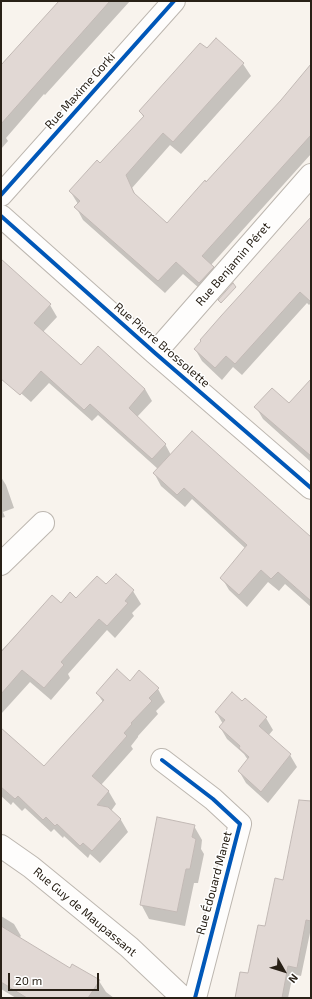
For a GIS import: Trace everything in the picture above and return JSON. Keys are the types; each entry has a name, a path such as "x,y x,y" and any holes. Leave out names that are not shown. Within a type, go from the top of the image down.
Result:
{"street":[{"name":"Rue Maxime Gorki","path":"1,195 174,1"},
{"name":"Rue Benjamin Péret","path":"155,353 311,175"},
{"name":"Rue Pierre Brossolette","path":"1,216 155,353 311,488"},
{"path":"1,564 43,523"},
{"name":"Rue Édouard Manet","path":"162,760 213,799 240,824 195,998"},
{"name":"Rue Guy de Maupassant","path":"1,846 31,867 129,947 182,998"}],"building":[{"path":"59,1 110,1 1,124 1,65"},
{"path":"216,38 244,63 173,142 163,133 126,175 134,193 167,223 205,180 206,182 281,100 311,64 311,135 202,256 214,267 199,283 176,262 158,281 74,207 80,201 69,191 97,160 100,163 144,116 139,111 200,43 207,48"},
{"path":"311,217 311,302 300,292 235,364 226,356 215,368 194,349 221,316"},
{"path":"1,259 51,304 34,323 81,365 98,346 145,389 129,408 166,444 152,459 90,404 84,410 41,371 20,395 1,379"},
{"path":"233,283 236,287 221,303 218,300"},
{"path":"311,379 311,456 254,407 272,388 289,403"},
{"path":"192,431 311,537 311,601 278,572 271,579 261,570 239,595 220,578 247,545 184,488 177,495 153,473"},
{"path":"116,574 134,590 125,601 128,603 107,626 99,619 61,662 64,665 44,688 22,670 1,694 1,652 52,595 61,603 70,592 76,598 97,576 106,584"},
{"path":"117,669 130,681 139,670 159,688 149,698 152,701 131,723 132,724 124,733 127,736 92,776 109,791 97,805 108,807 121,819 92,851 83,843 80,846 57,824 55,826 46,817 43,820 18,796 15,799 1,787 1,728 44,766 104,700 96,693"},
{"path":"232,692 242,701 245,698 267,717 259,726 291,754 261,792 238,771 249,757 239,748 240,746 219,727 225,720 215,712"},
{"path":"299,800 311,801 311,921 306,920 297,968 288,966 282,998 235,998 240,972 248,973 258,925 265,926 275,878 283,880"},
{"path":"157,817 195,825 192,837 196,839 190,869 186,869 177,912 140,905"},
{"path":"1,926 70,968 72,964 100,980 88,998 27,998 1,982"}],"cycle path":[{"path":"1,195 174,1"},
{"path":"1,216 155,353 311,488"},
{"path":"162,760 213,799 240,824 195,998"}]}
